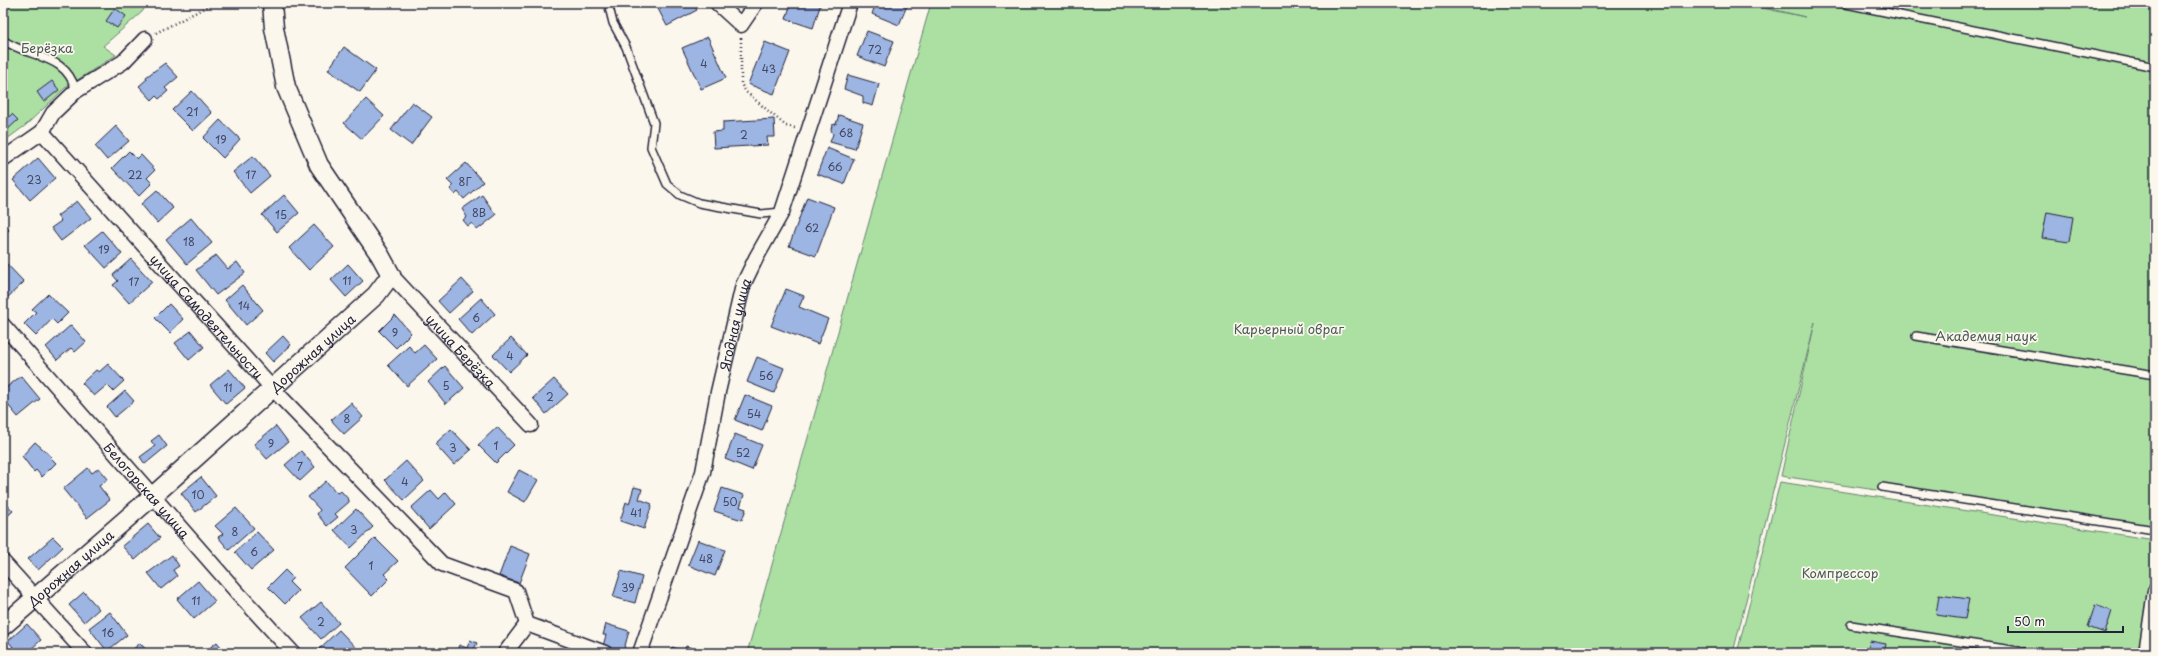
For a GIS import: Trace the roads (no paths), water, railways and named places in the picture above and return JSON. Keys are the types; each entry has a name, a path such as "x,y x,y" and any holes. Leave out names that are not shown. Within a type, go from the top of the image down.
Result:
{"street":[{"path":"272,3 274,28 286,87 319,165 380,255 391,276"},
{"path":"717,3 741,25 756,3"},
{"name":"Ягодная улица","path":"640,653 703,472 718,392 743,285 756,258 782,212 809,133 850,3"},
{"path":"3,159 42,132 53,114 76,90 123,62 145,39"},
{"name":"улица Самодеятельности","path":"42,132 272,388 442,564 516,591 527,624"},
{"name":"Дорожная улица","path":"3,626 154,495 376,295 391,276"},
{"name":"улица Берёзка","path":"391,276 531,425"},
{"name":"Белогорская улица","path":"3,325 154,495 236,591 293,653"},
{"path":"3,562 85,653"},
{"path":"2146,653 2155,591"},
{"path":"506,653 527,624 605,653"}],"lane":[{"path":"608,3 613,23 626,47 654,123 651,147 667,184 680,195 699,202 761,214 782,212"},
{"path":"1841,3 2155,67"},
{"path":"3,40 10,45 54,62 65,69 72,79 76,90"},
{"path":"1916,336 2155,375"},
{"path":"1882,487 2155,530"},
{"path":"1851,625 2031,653"}],"park label":[{"name":"Берёзка","path":"47,47"},
{"name":"Карьерный овраг","path":"1289,328"},
{"name":"Академия наук","path":"1986,335"},
{"name":"Компрессор","path":"1840,572"}]}
